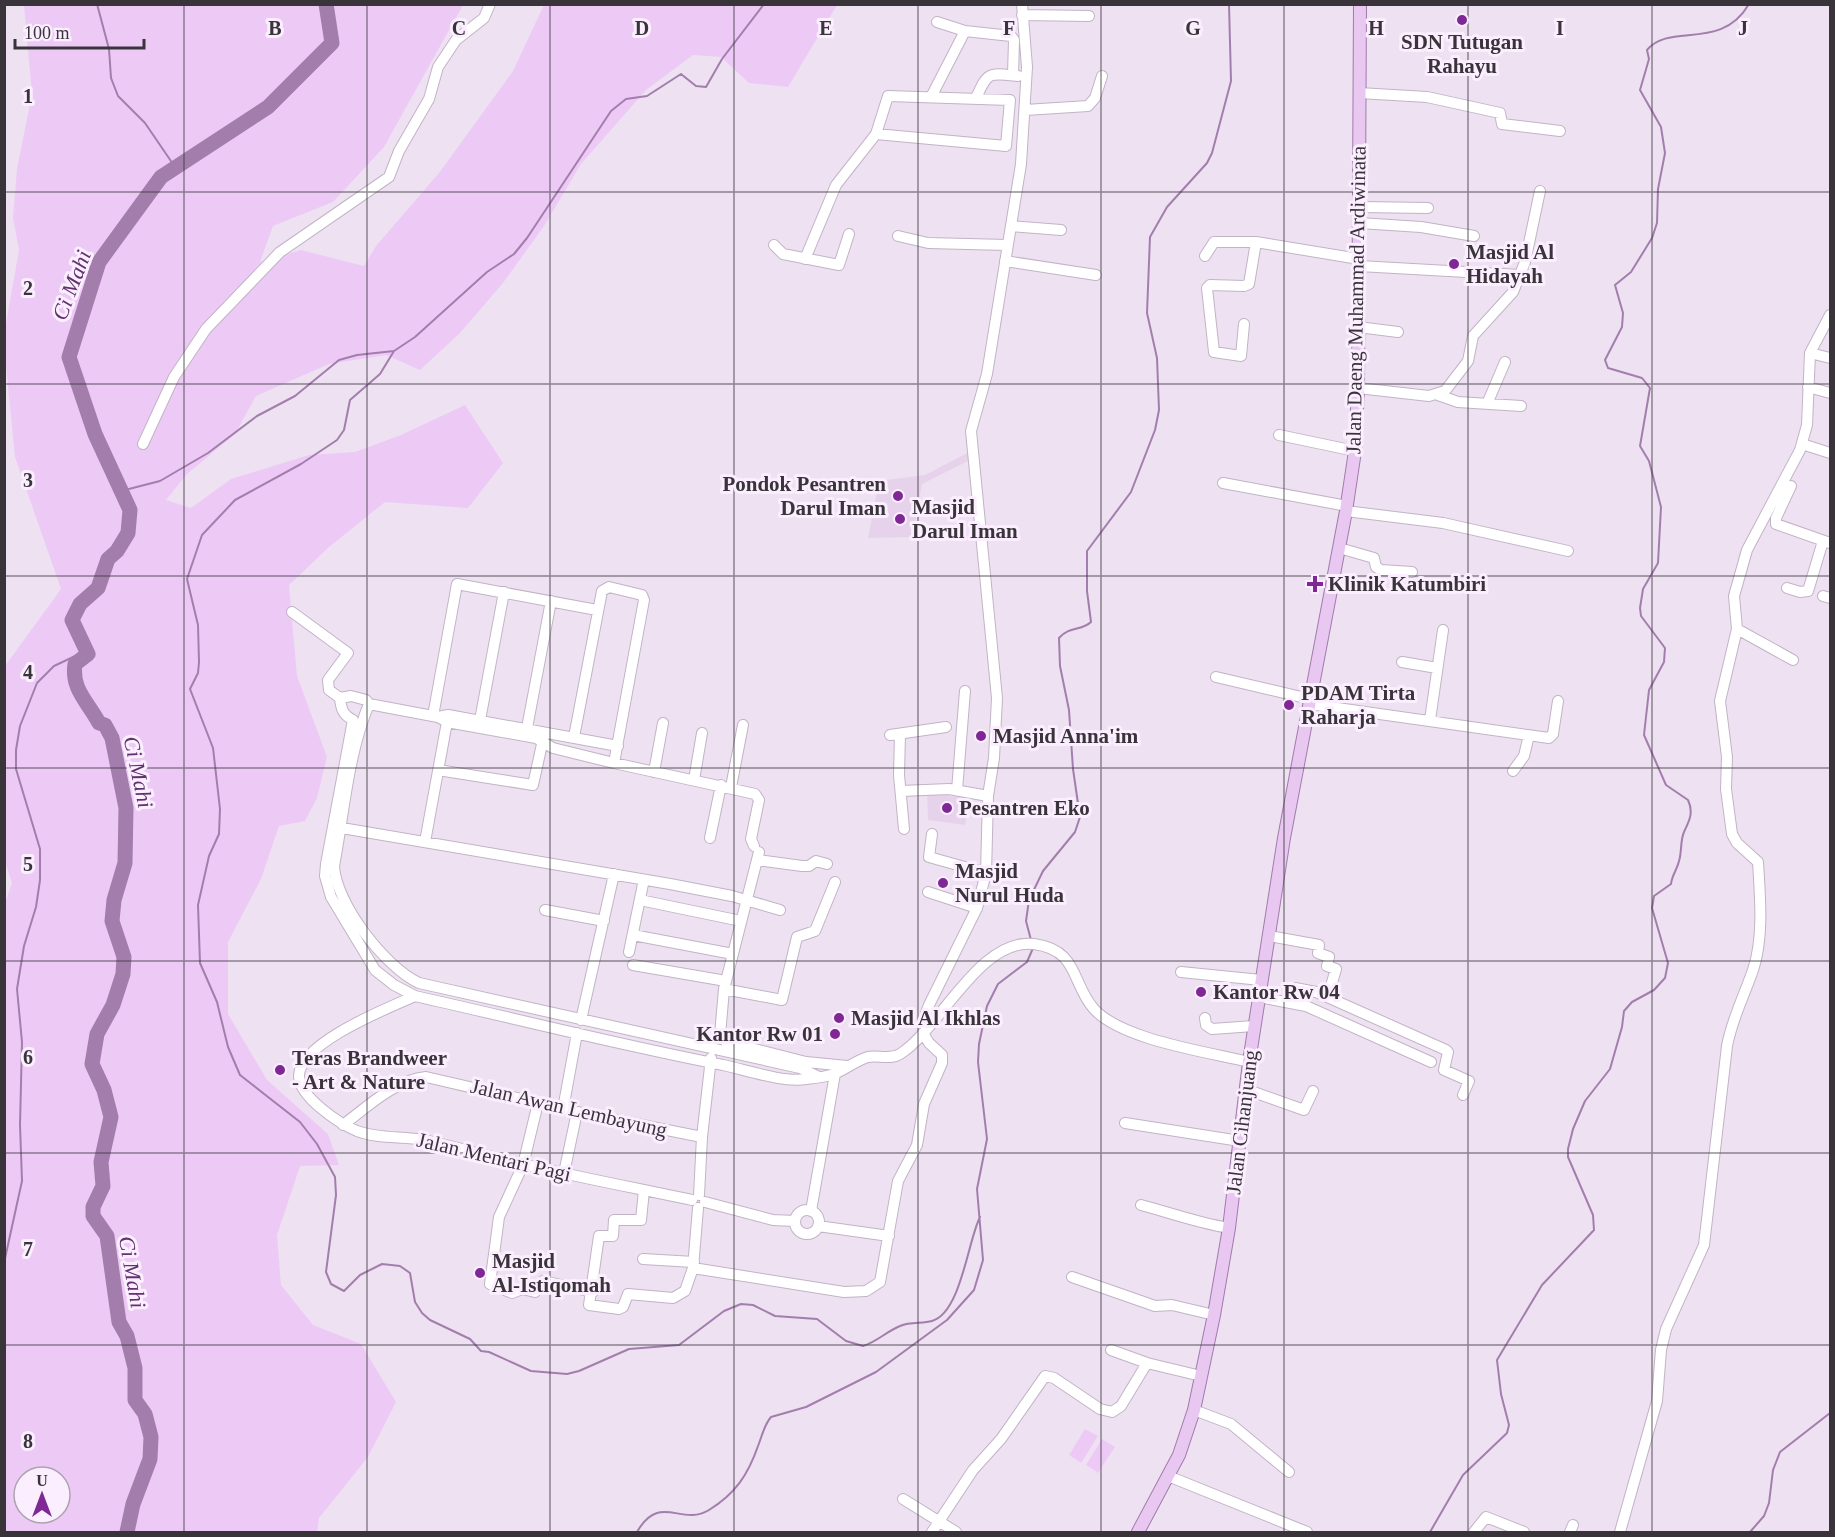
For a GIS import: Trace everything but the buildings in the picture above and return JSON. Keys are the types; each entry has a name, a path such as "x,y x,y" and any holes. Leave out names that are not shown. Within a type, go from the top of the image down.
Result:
{"main road":[{"name":"Jalan Daeng Muhammad Ardiwinata","path":"1310,701 1355,451 1358,388 1360,4"},
{"name":"Jalan Cihanjuang","path":"1138,1533 1179,1455 1194,1410 1214,1315 1229,1228 1254,1026 1310,701"}],"street":[{"path":"143,444 174,377 207,329 280,252 389,177 399,151 429,99 438,67 456,40 484,18 490,4"},
{"path":"643,1259 693,1265 844,1292 866,1291 880,1282 898,1182 904,1165 917,1145 924,1104 942,1063 942,1055 928,1043 926,1013 977,908 986,873 988,796 994,758 997,698 971,431 987,374 1021,164 1026,77 1022,10 1089,16"},
{"path":"937,22 965,31 1011,36 1014,40 1013,75"},
{"path":"931,97 965,31"},
{"path":"976,98 986,76 992,74 1026,77"},
{"path":"1024,110 1088,106 1095,98 1102,76"},
{"path":"1359,93 1427,97 1500,113 1502,124 1560,131"},
{"path":"805,259 836,184 876,134 888,96 1010,100 1006,146 876,134"},
{"path":"1438,395 1451,384 1468,361 1473,336 1513,292 1520,275 1540,191"},
{"path":"1359,207 1428,208"},
{"path":"1359,223 1421,227 1474,236"},
{"path":"1011,225 1061,230"},
{"path":"774,245 783,254 840,265 849,234"},
{"path":"898,236 928,243 1007,245"},
{"path":"1205,256 1214,242 1256,242 1359,262 1520,275"},
{"path":"1244,324 1241,356 1214,352 1208,288 1210,285 1244,286 1249,284 1256,242"},
{"path":"1005,261 1096,275"},
{"path":"1620,1533 1657,1401 1661,1350 1666,1329 1704,1245 1731,1022 1756,957 1759,933 1758,862 1737,843 1732,834 1726,789 1725,740 1721,723 1720,701 1737,628 1734,596 1748,550 1795,462 1802,444 1807,425 1810,353 1830,315"},
{"path":"1358,327 1398,332"},
{"path":"1810,353 1830,358"},
{"path":"1487,404 1505,362"},
{"path":"1808,387 1830,393"},
{"path":"1358,388 1438,395 1458,402 1521,406"},
{"path":"1279,435 1355,451"},
{"path":"1802,444 1830,453"},
{"path":"1787,588 1800,592 1808,591 1827,542 1776,524 1776,518 1792,483 1795,462"},
{"path":"1223,483 1346,508 1443,523 1568,551"},
{"path":"1339,548 1374,558 1376,567 1381,570 1412,572"},
{"path":"425,842 438,770 439,719 457,584 597,610"},
{"path":"574,738 601,593 605,588 637,593 644,598 614,764"},
{"path":"480,720 504,592"},
{"path":"527,729 551,601"},
{"path":"292,612 348,653 328,680 329,690 340,698 351,696 366,700 369,704 439,719 618,746"},
{"path":"1737,628 1793,660"},
{"path":"1430,720 1443,630"},
{"path":"1402,662 1437,668"},
{"path":"1216,677 1310,701 1551,738 1558,700"},
{"path":"957,790 966,691"},
{"path":"340,698 340,708 345,716 357,721"},
{"path":"369,704 357,721 337,827 332,885 375,970 394,985 415,996 795,1080 835,1074 869,1057 899,1055 927,1029 982,968 1004,949 1033,944 1050,949 1070,962 1094,1008 1109,1022 1177,1046 1249,1062"},
{"path":"439,719 448,715 527,729 544,736 553,748 614,764 755,794 759,800 751,839 757,853 725,985 719,1029 722,1039 726,1042 806,1062 847,1066"},
{"path":"654,772 663,723"},
{"path":"710,838 743,725"},
{"path":"904,829 895,735 945,728"},
{"path":"694,780 702,733"},
{"path":"1513,771 1524,756 1529,735"},
{"path":"438,770 533,785 544,736"},
{"path":"901,791 957,790 962,793 988,796"},
{"path":"337,827 732,896 780,910"},
{"path":"932,834 929,856 986,873"},
{"path":"757,853 802,866 809,866 816,861 827,864"},
{"path":"581,1020 614,874"},
{"path":"633,965 782,1000 797,936 815,931 835,882"},
{"path":"629,952 643,884"},
{"path":"332,885 387,960 405,976 419,983 800,1068 819,1077"},
{"path":"928,892 977,908"},
{"path":"640,900 741,921"},
{"path":"544,910 604,921"},
{"path":"633,934 733,954"},
{"path":"1269,936 1319,945 1317,953 1329,957 1327,966 1336,969 1328,996"},
{"path":"1181,972 1262,980"},
{"path":"1286,1002 1295,988 1328,996 1446,1050 1448,1052 1444,1070 1469,1081 1463,1095"},
{"name":"Jalan Mentari Pagi","path":"415,996 366,1018 313,1050 306,1059 299,1076 301,1086 324,1111 343,1125 360,1132 423,1140 523,1165 698,1201 773,1220 795,1221"},
{"path":"1259,997 1306,1006 1431,1062"},
{"path":"1204,1018 1206,1025 1212,1029 1254,1026"},
{"path":"563,1108 576,1033 573,1023 581,1020"},
{"path":"644,1190 641,1220 614,1220 613,1236 599,1236 593,1292 589,1305 619,1309 623,1307 628,1294 665,1298 685,1292 693,1265 702,1137 710,1063 714,1049"},
{"path":"811,1211 835,1074"},
{"name":"Jalan Awan Lembayung","path":"343,1125 374,1101 418,1078 445,1080 577,1112 702,1137"},
{"path":"1245,1089 1304,1110 1313,1091"},
{"path":"538,1103 523,1165 499,1217 490,1284 512,1293 522,1289 535,1292 543,1281 593,1292"},
{"path":"564,1173 577,1112"},
{"path":"1125,1123 1240,1141"},
{"path":"1141,1205 1175,1214 1194,1222 1229,1228"},
{"path":"811,1211 819,1218 814,1232 807,1233 800,1231 795,1221 800,1212 811,1211"},
{"path":"818,1226 889,1236"},
{"path":"1072,1277 1155,1306 1172,1305 1214,1315"},
{"path":"1111,1350 1147,1363 1201,1376"},
{"path":"932,1533 973,1470 1001,1439 1045,1376 1054,1377 1101,1409 1112,1412 1121,1406 1147,1363"},
{"path":"1194,1410 1231,1424 1288,1472"},
{"path":"1168,1476 1307,1533"},
{"path":"903,1499 956,1533"},
{"path":"1474,1533 1486,1517 1524,1533"}],"shaded area":[{"path":"24,5 463,5 384,147 333,202 273,226 260,262 301,250 364,266 376,246 439,173 513,71 544,5 837,5 788,87 749,83 721,57 693,55 646,90 581,164 544,226 503,283 460,333 420,370 386,355 329,364 256,396 235,434 187,474 166,500 191,508 231,479 309,455 355,452 401,435 465,405 503,463 468,508 385,502 329,547 289,585 297,676 327,757 317,798 305,821 279,826 261,879 228,942 228,1014 267,1080 328,1134 339,1165 300,1166 277,1235 281,1285 313,1325 361,1344 396,1402 368,1457 319,1518 317,1532 5,1532 4,906 12,883 4,859 5,666 61,589 15,457 5,356 5,329 19,250 13,218 17,169 32,94"},
{"name":"Pondok Pesantren Darul Iman","path":"969,452 970,460 922,484 913,537 868,538 879,481 925,475"},
{"name":"Pesantren Eko","path":"927,791 949,792 949,796 969,798 965,825 928,820"},
{"path":"1085,1429 1098,1436 1081,1463 1069,1455"},
{"path":"1102,1439 1115,1447 1098,1473 1086,1465"}],"waterway":[{"path":"97,4 109,49 111,78 118,96 145,123 175,167"},
{"name":"Ci Mahi","path":"127,1532 133,1504 150,1459 151,1437 145,1414 135,1400 135,1368 127,1336 119,1322 107,1236 93,1216 93,1207 103,1186 101,1162 111,1117 104,1090 92,1064 97,1034 113,1005 123,974 124,957 112,921 114,900 125,863 126,808 112,738 105,725 99,723 78,688 74,673 75,664 88,654 72,620 80,604 98,588 108,559 117,551 128,533 130,510 95,434 69,357 99,262 161,177 268,107 332,43 326,4"},
{"path":"121,491 160,481 208,453 257,416 295,396 339,360 357,355 394,351 415,337 487,272 514,254 611,111 626,99 647,96 681,74 696,86 706,87 722,59 764,4"},
{"path":"1031,940 1026,921 1029,900 1043,871 1075,832 1080,817 1073,769 1069,710 1060,666 1059,638 1091,622 1087,591 1087,551 1131,492 1155,430 1159,410 1157,358 1147,313 1150,237 1167,207 1207,163 1212,153 1231,81 1229,4"},
{"path":"1430,1532 1463,1475 1507,1433 1509,1425 1501,1394 1497,1360 1542,1285 1594,1230 1593,1215 1568,1157 1573,1129 1585,1101 1610,1069 1622,1027 1624,1011 1632,1002 1654,990 1665,978 1668,963 1652,908 1654,896 1671,884 1680,858 1682,839 1691,809 1688,800 1666,785 1644,735 1649,690 1664,662 1665,648 1641,616 1640,608 1643,589 1658,563 1661,507 1649,461 1640,446 1650,388 1642,378 1608,368 1605,360 1622,327 1623,313 1615,285 1631,272 1652,238 1657,223 1658,189 1665,153 1661,127 1640,90 1649,59 1647,50 1657,42 1669,38 1724,28 1738,19 1749,4"},
{"path":"394,351 380,374 350,400 344,430 337,440 301,464 235,500 202,535 187,579 198,625 198,673 190,689 213,748 220,809 219,834 209,856 198,905 200,963 217,1002 228,1047 240,1075 300,1122 317,1144 335,1177 336,1195 326,1272 331,1284 344,1291 360,1275 382,1264 400,1266 410,1273 415,1302 430,1320 470,1339 481,1351 489,1352 531,1371 567,1374 629,1349 679,1345 724,1311 741,1304 753,1305 775,1316 817,1319 846,1341 863,1346 900,1326 932,1321 942,1315 957,1291 980,1217"},
{"path":"4,1263 22,1181 20,1125 22,1042 17,989 24,946 36,907 40,880 40,849 16,769 16,750 20,726 37,683 54,666 88,650"},
{"path":"637,1532 654,1514 663,1512 699,1514 718,1504 745,1475 771,1417 806,1407 876,1372 947,1320 974,1290 983,1260 977,1189 987,1139 978,1062 979,1044 987,1006 998,984 1027,962 1033,948"},
{"path":"1750,1532 1764,1516 1769,1503 1773,1470 1780,1452 1830,1413"}],"place":[{"name":"SDN Tutugan Rahayu","path":"1462,20"},
{"name":"Masjid Al Hidayah","path":"1454,264"},
{"name":"Pondok Pesantren Darul Iman","path":"898,496"},
{"name":"Masjid Darul Iman","path":"900,519"},
{"name":"Klinik Katumbiri","path":"1315,584"},
{"name":"PDAM Tirta Raharja","path":"1289,705"},
{"name":"Masjid Anna'im","path":"981,736"},
{"name":"Pesantren Eko","path":"947,808"},
{"name":"Masjid Nurul Huda","path":"943,883"},
{"name":"Kantor Rw 04","path":"1201,992"},
{"name":"Masjid Al Ikhlas","path":"839,1018"},
{"name":"Kantor Rw 01","path":"835,1034"},
{"name":"Teras Brandweer - Art & Nature","path":"280,1070"},
{"name":"Masjid Al-Istiqomah","path":"480,1273"}]}
